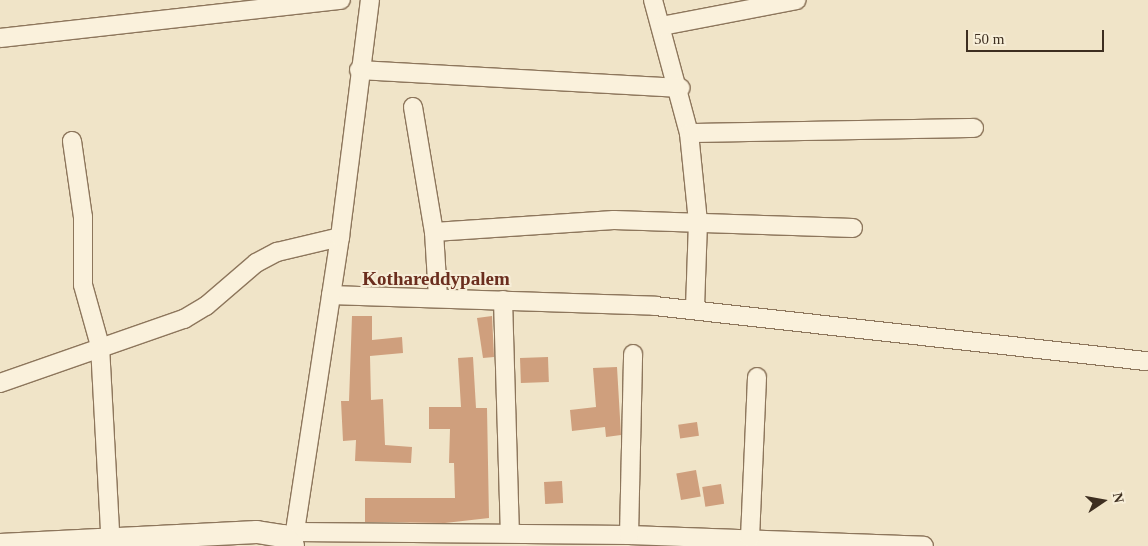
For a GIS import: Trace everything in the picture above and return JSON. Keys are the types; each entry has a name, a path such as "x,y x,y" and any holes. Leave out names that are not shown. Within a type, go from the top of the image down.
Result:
{"street":[{"path":"0,38 341,0"},
{"path":"294,541 340,237 370,0"},
{"path":"653,0 680,88 689,133 698,222 695,309"},
{"path":"662,26 797,0"},
{"path":"360,70 680,88"},
{"path":"413,107 434,232 438,298"},
{"path":"689,133 974,128"},
{"path":"72,141 83,217 83,285 100,346 111,542"},
{"path":"434,232 614,220 853,228"},
{"path":"0,383 100,346 184,319 206,306 256,263 277,252 340,237"},
{"path":"331,295 503,300 695,309 1148,361"},
{"path":"503,300 510,533"},
{"path":"629,535 633,354"},
{"path":"750,538 756,378"},
{"path":"0,545 111,542 272,532 294,541 456,540 510,533 750,538 924,546"}],"building":[{"path":"352,316 372,316 372,340 402,337 403,353 370,356 371,400 383,399 385,445 412,447 411,463 355,461 356,440 343,441 341,401 349,401"},
{"path":"492,316 494,357 483,358 477,318"},
{"path":"473,357 476,408 487,408 489,518 445,523 365,522 365,498 455,498 454,463 449,463 450,429 429,429 429,407 461,407 458,358"},
{"path":"548,357 549,382 521,383 520,358"},
{"path":"617,367 621,435 606,437 605,427 572,431 570,410 596,407 593,368"},
{"path":"697,422 699,436 680,439 678,425"},
{"path":"696,470 701,497 681,500 676,473"},
{"path":"562,481 563,503 545,504 544,482"},
{"path":"721,484 724,504 705,507 702,487"}],"district":[{"name":"Kothareddypalem","path":"436,279"}]}
